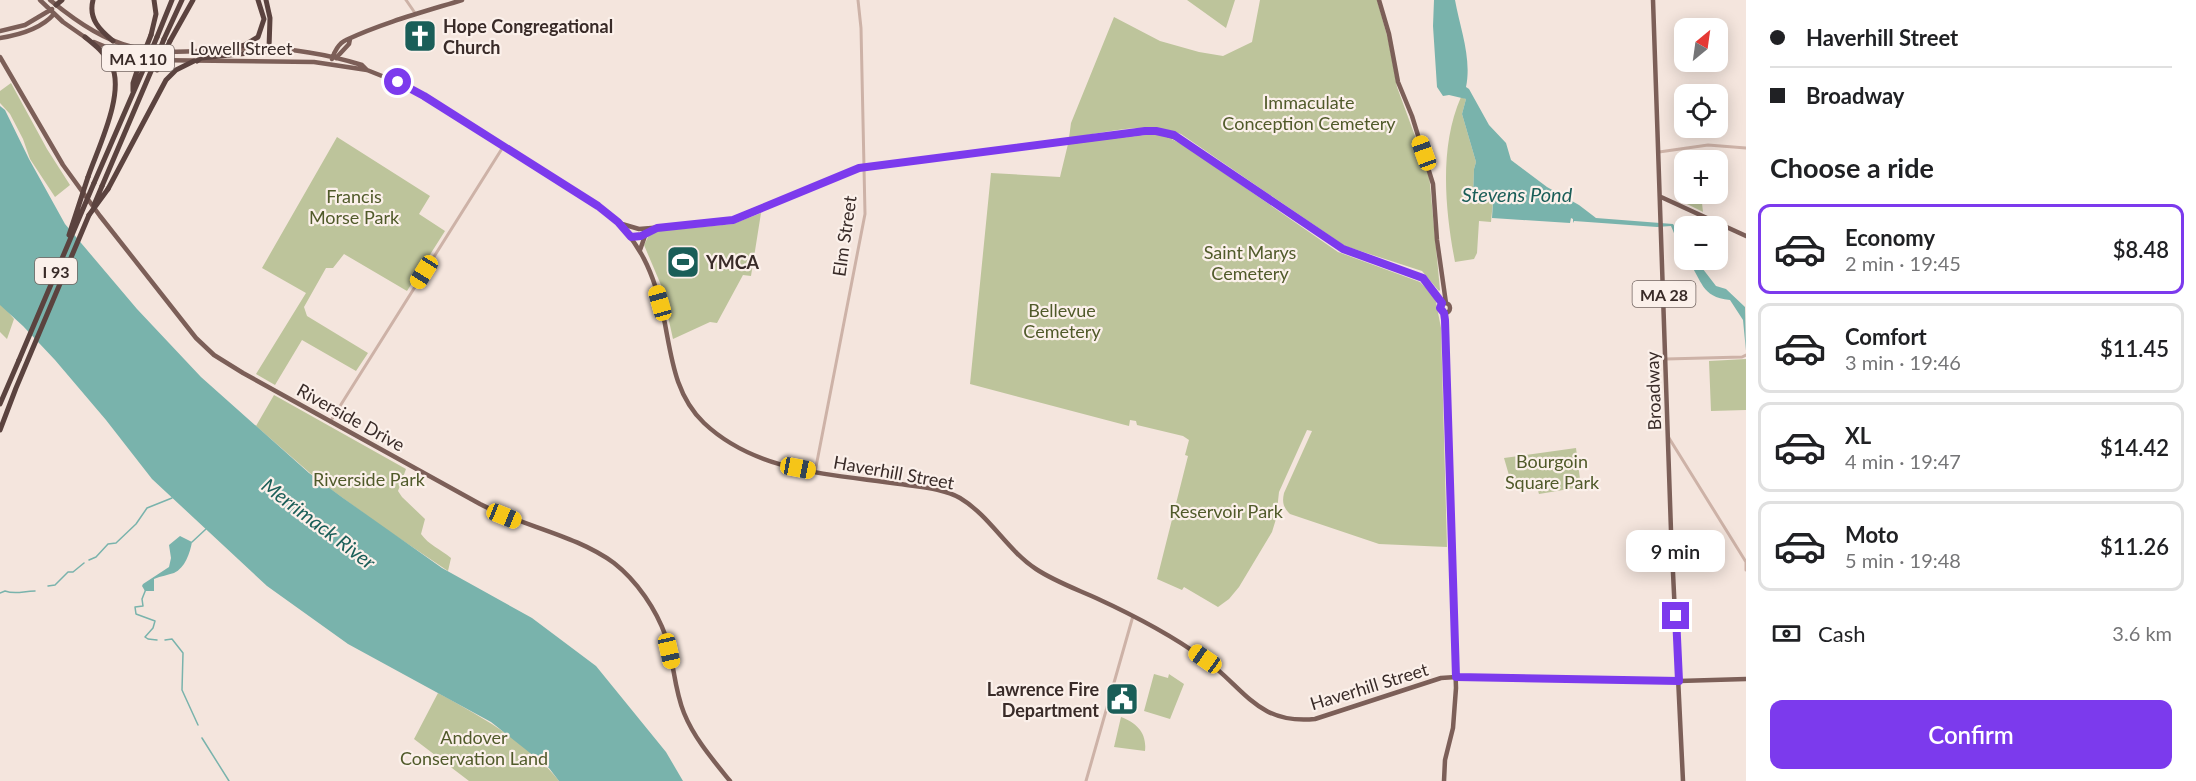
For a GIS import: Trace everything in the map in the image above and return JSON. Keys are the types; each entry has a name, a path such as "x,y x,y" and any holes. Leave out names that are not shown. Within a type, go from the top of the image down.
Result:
{"highway":[{"path":"56,5 62,0"},
{"path":"93,0 92,13 95,22 113,41"},
{"path":"154,0 156,14 154,36"},
{"name":"I 93","path":"0,405 133,93 154,36 172,0"},
{"path":"105,188 143,89 167,40 182,0"},
{"path":"167,40 193,0"},
{"path":"225,50 245,45 258,37 264,19 258,0"},
{"path":"105,188 166,80 176,70 201,58 262,53 269,48 270,18 266,0"},
{"path":"65,250 114,102 116,82 114,71 106,56 85,37"},
{"name":"I 93","path":"0,430 26,362 89,215 105,188"}],"main road":[{"name":"Lowell Street","path":"40,0 85,37 107,49 143,59 332,64"},
{"name":"Lowell Street","path":"50,0 81,24 113,41 135,49 167,53 269,48 335,57"},
{"path":"332,64 342,43 350,39 369,30 462,0"},
{"path":"1379,0 1389,34 1398,82 1433,184 1444,303 1440,309 1444,313 1456,677 1454,721 1445,760 1444,781"},
{"name":"Broadway","path":"1653,0 1683,781"},
{"path":"0,38 31,29 49,20 56,5"},
{"path":"0,31 25,25 52,12"},
{"name":"Riverside Drive","path":"0,57 73,181 196,338 214,355 330,422 493,511 586,547 618,567 640,590 656,615 666,637 685,716 730,781"},
{"name":"Haverhill Street","path":"335,57 362,65 367,70"},
{"name":"Haverhill Street","path":"332,64 367,70 424,96 598,206 619,223 640,250 657,292 678,382 692,410 715,432 758,458 783,465 928,489 958,497 970,505 1035,568 1133,616 1191,649 1220,670 1260,708 1284,718 1315,719 1441,678 1456,677 1746,680"},
{"path":"619,223 639,229 733,220 852,170 1145,131 1166,133 1180,139 1343,249 1423,278 1444,303"},
{"path":"1661,197 1746,236"},
{"path":"631,237 641,236 657,228"},
{"path":"631,237 639,229"},
{"path":"640,250 646,233"}],"street":[{"path":"406,0 416,15"},
{"name":"Elm Street","path":"815,472 865,214 861,27 858,0"},
{"path":"330,422 503,146"},
{"path":"1659,152 1698,146 1746,148"},
{"path":"1666,359 1744,356"},
{"path":"1668,437 1746,562 1746,570"},
{"path":"1086,781 1125,637 1133,616"}],"green space":[{"path":"1187,0 1235,0 1226,28"},
{"name":"Immaculate Conception Cemetery","path":"1260,0 1377,0 1388,39 1397,87 1429,174 1439,291 1422,271 1345,246 1181,134 1153,128 1139,128 1069,138 1071,123 1114,17 1160,41 1223,56 1252,42"},
{"path":"11,83 47,149 70,185 55,197 30,159 10,114 0,103 0,91"},
{"path":"1461,97 1466,99 1462,114 1476,162 1473,198 1493,201 1491,222 1479,221 1477,253 1474,259 1455,262 1446,178 1449,136"},
{"name":"Bellevue Cemetery","path":"1154,134 1166,136 1185,146 1338,252 1420,282 1435,297 1441,328 1447,547 1379,544 1290,514 1284,504 1284,493 1312,431 1307,430 1279,492 1272,532 1239,587 1218,607 1184,587 1182,590 1157,579 1188,456 1185,455 1189,440 1183,436 1137,425 1136,421 1130,420 1129,426 970,384 991,173 1060,177 1068,144"},
{"name":"Francis Morse Park","path":"337,137 430,196 419,214 445,231 407,291 344,254 333,268 326,268 304,307 307,316 368,353 356,371 302,340 275,385 256,374 306,293 262,268"},
{"path":"1687,204 1702,204 1703,212"},
{"name":"YMCA","path":"761,213 751,276 743,275 717,323 710,322 673,339 661,285 644,245 649,235 659,231 733,224"},
{"path":"0,302 14,319 7,339 0,332"},
{"path":"1746,359 1746,410 1711,411 1709,361"},
{"name":"Riverside Park","path":"274,395 406,469 398,491 425,519 421,534 424,538 451,558 448,571 318,480 256,426"},
{"name":"Bourgoin Square Park","path":"1576,448 1581,487 1539,494 1536,485 1513,489 1504,458"},
{"path":"1154,674 1168,678 1169,674 1184,684 1170,719 1144,711"},
{"name":"Andover Conservation Land","path":"438,693 487,721 519,743 547,767 559,781 469,781 414,739"},
{"path":"1121,717 1132,722 1143,734 1145,751 1114,747"}],"water":[{"name":"Stevens Pond","path":"1434,0 1455,0 1468,65 1466,87 1489,125 1506,143 1511,160 1547,187 1579,205 1596,218 1673,224 1674,233 1671,226 1574,221 1573,223 1571,218 1570,223 1492,218 1493,201 1473,198 1476,162 1462,114 1466,99 1443,96 1437,87 1433,26"},
{"name":"Merrimack River","path":"0,106 5,110 65,224 137,309 201,377 309,473 343,498 442,568 532,618 596,666 666,752 683,781 559,781 549,768 491,722 348,644 267,586 152,479 55,360 0,305"},
{"path":"1694,270 1704,270 1716,286 1726,289 1745,307 1746,351 1743,320 1730,300 1713,295 1703,286"},
{"path":"180,536 192,542 184,564 174,573 154,579 154,591 145,591 143,584 169,567 171,558 169,545"}],"waterway":[{"path":"89,560 96,557 108,544 116,543 136,524 147,508 172,498"},
{"path":"192,542 206,529"},
{"path":"48,586 55,585 68,572 73,572 84,563"},
{"path":"146,589 142,599 143,606 135,607 136,614 155,621 153,628 145,637 157,640"},
{"path":"0,593 35,591"},
{"path":"165,640 172,639 183,653 182,690 198,725"},
{"path":"202,738 229,781"}],"place":[{"name":"Hope Congregational Church","path":"420,36"},
{"name":"YMCA","path":"683,262"},
{"name":"Lawrence Fire Department","path":"1122,699"}],"route":[{"path":"398,82 424,96 598,206 626,229 631,237 641,236 657,228 716,224 733,220 859,168 1145,131 1174,135 1343,249 1416,274 1423,278 1438,295 1442,303 1440,309 1444,313 1445,320 1456,677 1679,681 1676,616"}],"park label":[{"name":"Saint Marys Cemetery","path":"1250,262"},
{"name":"Reservoir Park","path":"1226,511"}]}
